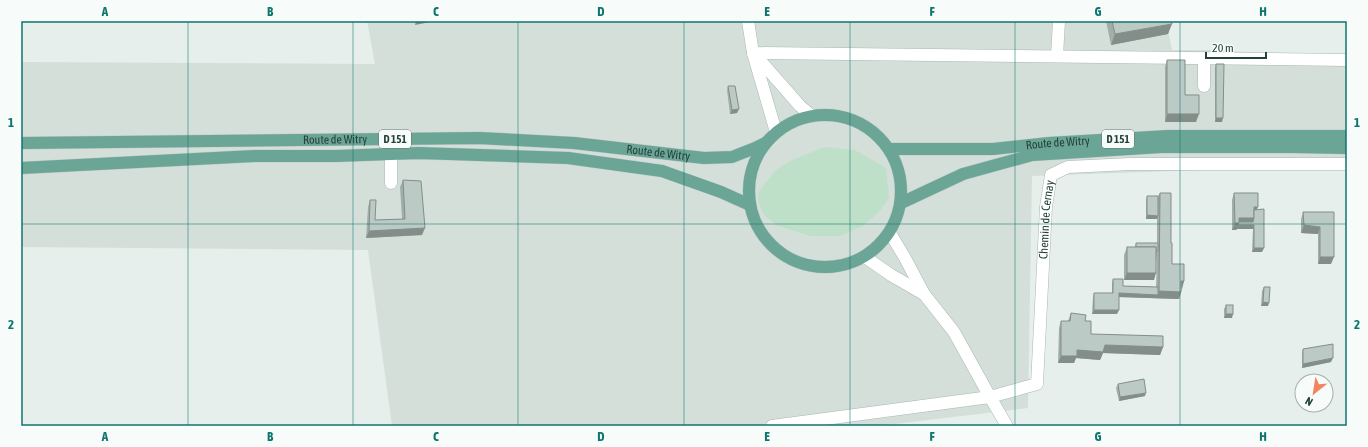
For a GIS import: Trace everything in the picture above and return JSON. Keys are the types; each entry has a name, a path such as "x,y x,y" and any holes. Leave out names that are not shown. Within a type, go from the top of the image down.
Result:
{"main road":[{"name":"Route de Witry","path":"827,114 842,116 856,121 868,128 880,138 889,149 897,166 901,184 901,203 897,218 890,232 875,250 865,257 848,264 830,268 812,267 794,261 778,252 765,239 755,223 750,205 748,184 754,162 765,143 776,132 793,121 812,116 827,114"},
{"name":"Route de Witry","path":"889,149 993,149 1049,143 1168,136 1347,136"},
{"name":"Route de Witry","path":"21,142 479,138 574,143 704,158 732,157 765,143"},
{"name":"Route de Witry","path":"901,203 963,174 1032,155 1161,147 1292,146 1347,148"},
{"name":"Route de Witry","path":"21,168 254,156 336,156 418,153 568,158 662,171 721,192 750,205"}],"street":[{"path":"748,21 753,52 776,132"},
{"path":"1057,56 1059,21"},
{"path":"753,52 1347,60"},
{"path":"753,52 795,100 812,116"},
{"path":"1204,58 1204,86"},
{"path":"391,154 391,183"},
{"name":"Chemin de Cernay","path":"990,397 1037,384 1046,207 1051,175 1068,167 1130,164 1347,164"},
{"path":"890,232 924,294 954,332 1007,426"},
{"path":"865,257 891,275 924,294"},
{"path":"772,426 990,397"}],"shaded area":[{"path":"367,21 1166,21 1172,50 1213,50 1347,58 1347,165 1032,176 1028,408 878,426 392,426 368,250 21,247 21,62 375,64"}],"green space":[{"path":"824,147 855,150 886,168 889,198 879,212 863,226 840,236 810,236 776,225 763,214 758,200 759,191 776,170 790,161"}],"building":[{"path":"1112,21 1171,21 1172,24 1115,34"},
{"path":"1167,60 1185,60 1185,95 1199,95 1199,114 1167,114"},
{"path":"1216,64 1224,64 1223,118 1216,118"},
{"path":"728,86 735,86 739,109 732,110"},
{"path":"403,180 421,181 425,228 369,231 370,200 376,200 375,220 405,219"},
{"path":"1160,193 1171,193 1172,264 1184,264 1184,281 1181,281 1181,292 1159,291"},
{"path":"1234,193 1258,193 1258,207 1254,207 1254,218 1239,218 1239,223 1235,223"},
{"path":"1147,196 1158,196 1158,216 1147,215"},
{"path":"1264,209 1264,248 1254,248 1254,225 1238,225 1239,222 1253,222 1254,210"},
{"path":"1303,212 1334,212 1334,257 1320,257 1320,227 1304,225"},
{"path":"1136,243 1158,243 1158,251 1156,251 1156,247 1136,247"},
{"path":"1127,247 1156,247 1156,273 1127,273"},
{"path":"1113,279 1123,279 1123,286 1158,287 1158,295 1119,293 1119,310 1094,310 1094,293 1113,293"},
{"path":"1264,287 1270,287 1269,303 1263,302"},
{"path":"1226,305 1233,305 1233,314 1226,314"},
{"path":"1071,313 1086,315 1085,321 1091,321 1091,334 1163,336 1163,347 1105,345 1103,352 1077,350 1077,356 1061,356 1061,321 1070,321"},
{"path":"1333,344 1333,358 1303,364 1303,349"},
{"path":"1144,379 1146,393 1120,397 1118,384"}]}
